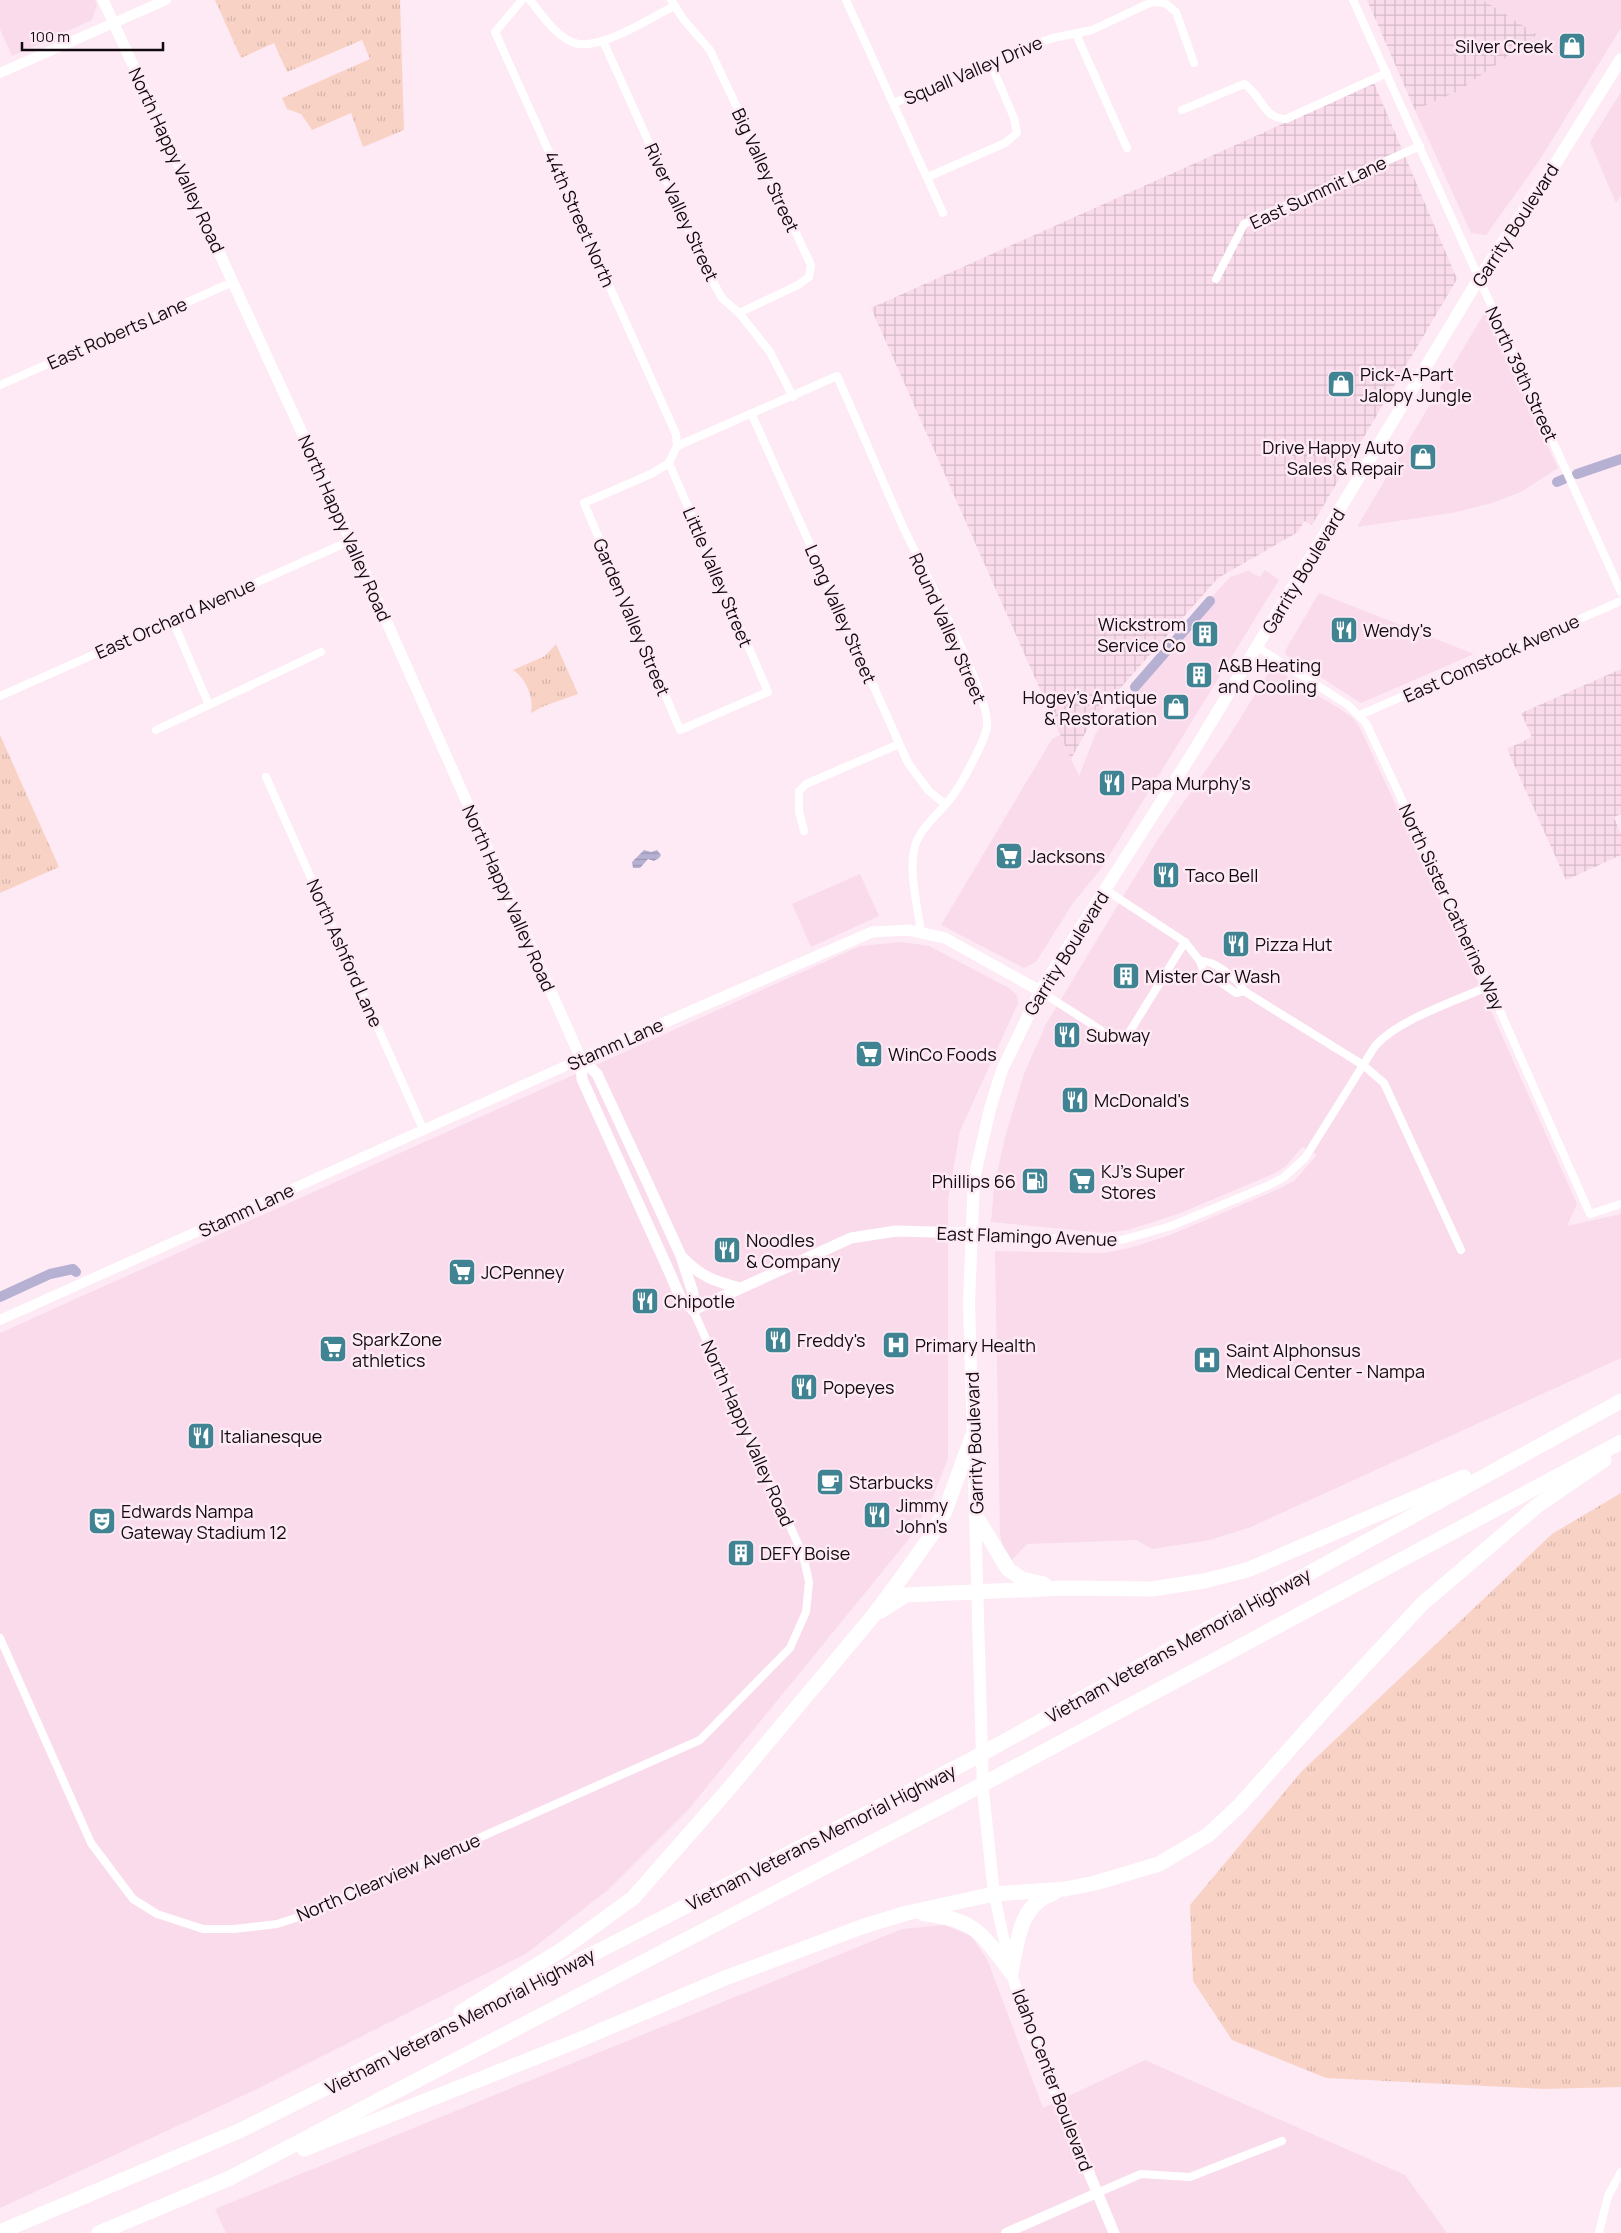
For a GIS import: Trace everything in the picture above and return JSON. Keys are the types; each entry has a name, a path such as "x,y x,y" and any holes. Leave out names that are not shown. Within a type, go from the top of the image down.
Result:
{"highway":[{"name":"Vietnam Veterans Memorial Highway","path":"0,2232 239,2131 411,2046 965,1763 1621,1401"},
{"path":"411,2046 474,2003 563,1949 633,1898 727,1791 873,1616 933,1533 945,1511 972,1437"},
{"path":"873,1616 906,1595 1066,1588 1152,1589 1204,1581 1247,1570 1551,1439"},
{"name":"Vietnam Veterans Memorial Highway","path":"99,2233 230,2178 959,1797 1621,1442"},
{"path":"1011,1972 1022,1922 1028,1912 1047,1895 1122,1876 1159,1864 1208,1835 1267,1776 1335,1698 1422,1604 1538,1505 1621,1447"},
{"path":"977,1518 1008,1568 1022,1579 1066,1588"},
{"path":"230,2178 579,2040 725,1978 856,1929 907,1913 994,1894 1065,1889"},
{"path":"907,1913 950,1917 969,1924 986,1940 1011,1972"}],"main road":[{"name":"North Happy Valley Road","path":"104,0 350,541 581,1059 582,1078 681,1299 693,1310"},
{"name":"Garrity Boulevard","path":"994,1894 983,1791 977,1592 977,1518 972,1437 969,1303 974,1179 990,1109 1002,1070 1040,991 1106,890 1256,648 1478,280 1554,166 1621,59"},
{"name":"Stamm Lane","path":"581,1059 872,932 908,930 945,938 1040,991"},
{"name":"North Happy Valley Road","path":"581,1059 597,1074 681,1256 693,1293 693,1310"},
{"name":"East Flamingo Avenue","path":"693,1310 851,1238 896,1231 972,1233"},
{"path":"681,1256 696,1272 707,1278 740,1288"},
{"name":"Idaho Center Boulevard","path":"994,1894 1011,1972 1031,2033 1114,2233"}],"street":[{"path":"0,73 166,0"},
{"name":"44th Street North","path":"522,0 495,32 676,434 677,446"},
{"path":"530,0 549,23 563,36 578,44 603,41 673,3"},
{"path":"846,0 943,213"},
{"name":"North 39th Street","path":"1353,0 1420,146 1478,280 1621,590"},
{"name":"Squall Valley Drive","path":"894,103 1026,46 1052,38 1092,30 1152,2 1165,2 1176,12 1194,63"},
{"name":"Big Valley Street","path":"673,3 710,50 810,265 809,277 798,285 739,313"},
{"path":"1076,34 1127,148"},
{"name":"River Valley Street","path":"603,41 708,273 722,298 739,313 770,352 793,397"},
{"path":"928,177 1005,143 1017,133 1014,118 990,62"},
{"path":"1182,110 1244,84 1252,89 1269,115 1276,119 1286,119 1387,73"},
{"name":"East Summit Lane","path":"1216,279 1244,224 1420,146"},
{"name":"East Roberts Lane","path":"0,384 233,282"},
{"name":"Round Valley Street","path":"793,397 837,376 904,528 970,668 985,712 987,726 981,743 952,797 921,832 914,848 912,865 921,933"},
{"path":"669,463 677,446 793,397"},
{"name":"Long Valley Street","path":"752,415 908,763 929,792 945,804"},
{"name":"Garden Valley Street","path":"669,463 651,474 584,503 680,730"},
{"name":"Little Valley Street","path":"669,463 768,692 680,730"},
{"name":"East Orchard Avenue","path":"0,696 350,541"},
{"name":"East Comstock Avenue","path":"1360,715 1621,600"},
{"path":"172,619 209,705"},
{"name":"North Sister Catherine Way","path":"1256,648 1348,705 1360,715 1374,737 1489,986 1590,1214 1621,1204"},
{"path":"156,730 321,652"},
{"path":"804,831 799,791 806,784 899,744"},
{"name":"North Ashford Lane","path":"266,777 423,1129"},
{"path":"1106,890 1185,942 1200,961 1207,961 1240,984 1244,990 1363,1065 1384,1083 1461,1250"},
{"name":"Stamm Lane","path":"1040,991 1110,1036 1121,1039 1127,1036 1185,942"},
{"name":"East Flamingo Avenue","path":"972,1233 1122,1240 1171,1226 1265,1187 1283,1178 1304,1158 1375,1046 1391,1031 1489,986"},
{"name":"Stamm Lane","path":"0,1320 207,1229 423,1129 581,1059"},
{"name":"North Happy Valley Road","path":"693,1310 802,1555"},
{"name":"North Clearview Avenue","path":"0,1638 91,1843 134,1899 157,1914 203,1929 234,1929 277,1924 309,1913 700,1740 790,1648 806,1612 809,1582 802,1555"},
{"path":"1006,2233 1141,2174 1190,2177 1282,2141"},
{"path":"1599,2233 1608,2196 1621,2172"}],"shaded area":[{"path":"0,0 95,0 97,5 92,20 12,56 0,29"},
{"path":"1367,0 1483,0 1536,34 1533,39 1458,91 1415,110"},
{"path":"1483,0 1621,0 1621,28 1539,161 1486,235 1471,233 1415,110 1458,91 1536,34"},
{"path":"1374,83 1457,279 1312,525 1304,521 1298,532 1218,578 1093,719 1071,759 871,308"},
{"path":"1621,92 1621,195 1616,203 1590,142"},
{"path":"1485,312 1558,468 1521,492 1492,503 1452,513 1357,527"},
{"path":"1265,570 1279,580 1101,869 1073,903 1036,962 1024,968 941,925 1052,739 1060,735 1079,776 1095,735 1104,721 1125,699 1128,700 1184,636 1213,602 1210,599 1230,577 1248,571 1260,577"},
{"path":"1319,593 1474,654 1361,703 1286,655 1285,651"},
{"path":"1272,667 1352,717 1360,728 1479,984 1577,1204 1567,1226 1621,1214 1621,1358 1251,1527 1210,1540 1152,1549 1136,1540 1027,1544 1012,1560 1003,1546 1000,1535 995,1251 1104,1253 1130,1248 1170,1235 1279,1189 1295,1180 1317,1155 1302,1147 1286,1166 1273,1174 1178,1214 1128,1230 1104,1233 991,1222 994,1187 1005,1137 1024,1074 1046,1024 1158,839 1228,738"},
{"path":"1621,669 1621,814 1614,817 1621,834 1621,855 1566,880 1507,749 1532,737 1521,713"},
{"path":"644,850 651,852 657,850 661,855 654,861 648,859 640,868 633,868 632,862"},
{"path":"860,874 879,916 811,947 792,904"},
{"path":"902,942 929,946 1009,988 1017,995 1018,1003 960,1131 948,1200 948,1459 931,1501 909,1539 688,1810 609,1889 527,1953 255,2090 0,2208 0,1333 860,946"},
{"path":"945,1925 971,1936 987,1959 1043,2108 1145,2060 1405,2175 1447,2233 226,2233 215,2209 902,1929"}],"green space":[{"path":"215,0 400,0 404,130 363,147 351,113 312,130 301,114 287,109 282,98 370,59 362,40 287,72 274,43 241,58"},
{"path":"556,644 578,694 544,706 531,713 532,707 528,689 522,678 513,670 545,656"},
{"path":"0,735 59,867 0,893"},
{"path":"1621,1493 1621,2087 1545,2089 1326,2078 1232,2040 1193,1981 1190,1905 1301,1772 1552,1534"}],"waterway":[{"path":"1577,474 1621,459"},
{"path":"1557,482 1564,479"},
{"path":"1135,687 1210,601"},
{"path":"0,1297 50,1274 73,1269 76,1272"}],"place":[{"name":"Silver Creek","path":"1572,46"},
{"name":"Pick-A-Part Jalopy Jungle","path":"1341,384"},
{"name":"Drive Happy Auto Sales & Repair","path":"1423,457"},
{"name":"Wendy's","path":"1344,630"},
{"name":"Wickstrom Service Co","path":"1205,634"},
{"name":"A&B Heating and Cooling","path":"1199,675"},
{"name":"Hogey's Antique & Restoration","path":"1176,707"},
{"name":"Papa Murphy's","path":"1112,783"},
{"name":"Jacksons","path":"1009,856"},
{"name":"Taco Bell","path":"1166,875"},
{"name":"Pizza Hut","path":"1236,944"},
{"name":"Mister Car Wash","path":"1126,976"},
{"name":"Subway","path":"1067,1035"},
{"name":"WinCo Foods","path":"869,1054"},
{"name":"McDonald's","path":"1075,1100"},
{"name":"Phillips 66","path":"1035,1181"},
{"name":"KJ's Super Stores","path":"1082,1181"},
{"name":"Noodles & Company","path":"727,1250"},
{"name":"JCPenney","path":"462,1272"},
{"name":"Chipotle","path":"645,1301"},
{"name":"Freddy's","path":"778,1340"},
{"name":"Primary Health","path":"896,1345"},
{"name":"SparkZone athletics","path":"333,1349"},
{"name":"Saint Alphonsus Medical Center - Nampa","path":"1207,1360"},
{"name":"Popeyes","path":"804,1387"},
{"name":"Italianesque","path":"201,1436"},
{"name":"Starbucks","path":"830,1482"},
{"name":"Jimmy John's","path":"877,1515"},
{"name":"Edwards Nampa Gateway Stadium 12","path":"102,1521"},
{"name":"DEFY Boise","path":"741,1553"}]}
